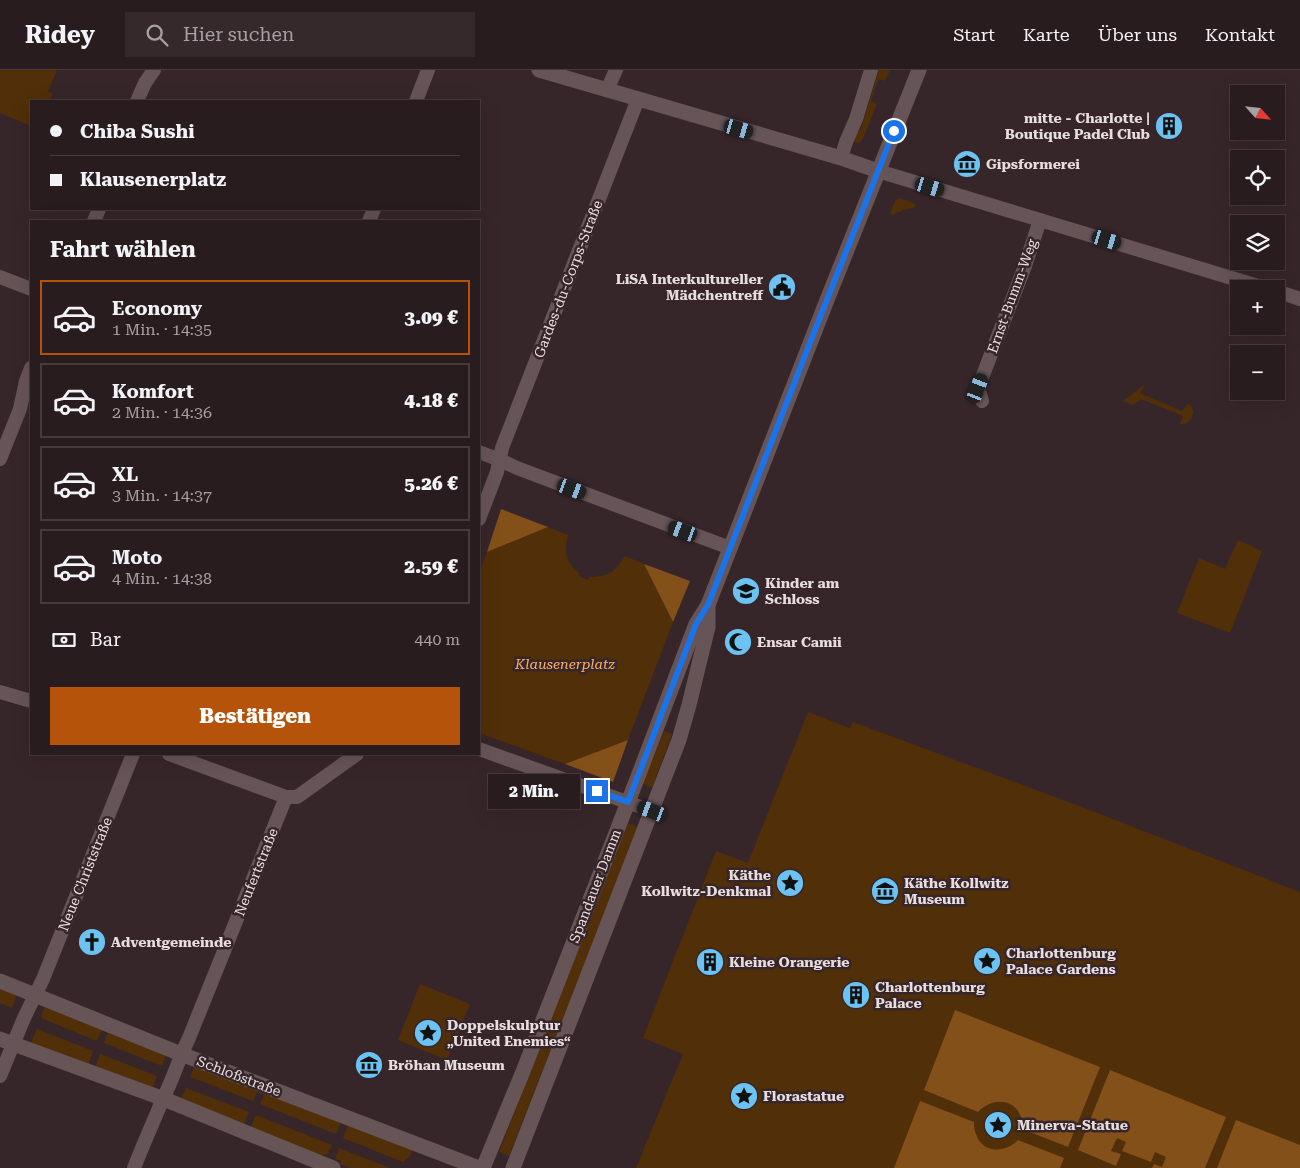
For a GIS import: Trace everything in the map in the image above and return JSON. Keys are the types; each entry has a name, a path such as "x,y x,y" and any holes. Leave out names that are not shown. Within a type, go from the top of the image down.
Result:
{"main road":[{"path":"539,70 841,158 878,171"},
{"name":"Spandauer Damm","path":"483,1168 522,1074 696,624 708,605 919,70"},
{"name":"Spandauer Damm","path":"513,1168 676,749 687,714 708,627 708,605"},
{"name":"Schloßstraße","path":"0,980 181,1054 479,1168"},
{"path":"6,1041 164,1099 329,1167"}],"street":[{"path":"137,100 145,83 154,70"},
{"path":"416,100 428,70"},
{"path":"607,90 616,70"},
{"path":"841,158 871,70"},
{"name":"Gardes-du-Corps-Straße","path":"500,460 502,448 638,100"},
{"path":"878,171 1238,280"},
{"name":"Ernst-Bumm-Weg","path":"982,401 978,388 1025,266 1040,220"},
{"path":"0,277 30,289"},
{"path":"1285,294 1300,299"},
{"path":"0,459 20,409 30,370"},
{"path":"480,452 730,548"},
{"path":"480,516 500,460"},
{"path":"0,692 30,701"},
{"path":"480,749 652,811"},
{"name":"Neue Christstraße","path":"0,1076 6,1041 24,1018 36,995 133,755"},
{"path":"172,755 286,797 297,797 356,755"},
{"name":"Neufertstraße","path":"134,1168 189,1038 286,797"}],"green space":[{"path":"0,70 57,70 48,92 53,94 50,100 30,100 30,126 0,113"},
{"path":"879,70 890,70 885,81 879,79 871,101 877,104 862,141 858,143 853,141 855,135 861,129"},
{"path":"899,198 916,204 914,208 903,210 893,215 890,214 895,201"},
{"path":"1144,385 1140,393 1182,411 1188,404 1191,405 1193,414 1191,419 1185,424 1180,424 1183,416 1141,399 1133,405 1123,401"},
{"name":"Klausenerplatz","path":"548,527 568,535 566,552 568,560 579,573 579,576 588,580 589,577 602,576 611,572 625,556 644,564 673,622 628,740 565,764 480,733 480,571 487,552"},
{"path":"1238,540 1262,551 1230,633 1177,613 1199,558 1225,569"},
{"name":"Charlottenburg Palace Gardens","path":"808,712 850,728 853,722 1087,809 1300,892 1300,1168 636,1168 683,1054 643,1038 716,851 748,863"},
{"path":"664,731 672,734 652,788 643,784"},
{"path":"628,823 638,827 509,1156 499,1152"},
{"path":"420,984 470,1004 447,1060 398,1040"},
{"path":"0,988 17,995 12,1008 0,1003"},
{"path":"45,1006 103,1028 97,1041 41,1018"},
{"path":"37,1029 93,1051 88,1065 31,1043"},
{"path":"108,1031 167,1053 162,1066 104,1043"},
{"path":"100,1054 157,1076 152,1090 95,1068"},
{"path":"195,1065 258,1090 253,1101 190,1077"},
{"path":"186,1088 249,1112 243,1126 180,1101"},
{"path":"265,1092 341,1122 336,1134 260,1104"},
{"path":"256,1115 332,1145 327,1155 323,1154 322,1157 250,1128"},
{"path":"348,1125 412,1150 410,1156 403,1162 343,1138"},
{"path":"339,1148 390,1168 351,1168 340,1164 341,1161 335,1159"}],"shaded area":[{"path":"501,509 548,527 487,552"},
{"path":"644,564 690,581 673,622"},
{"path":"628,740 613,782 565,764"},
{"path":"955,1010 1100,1067 1068,1147 1022,1129 1018,1110 1007,1103 995,1102 983,1107 978,1112 924,1090"},
{"path":"1110,1070 1226,1117 1205,1168 1152,1168 1154,1164 1162,1167 1166,1157 1155,1152 1151,1162 1122,1151 1126,1142 1117,1138 1111,1151 1121,1154 1116,1166 1078,1150"},
{"path":"920,1101 974,1122 979,1141 989,1148 1001,1149 1018,1140 1064,1158 1060,1168 894,1168"},
{"path":"1236,1120 1300,1145 1300,1168 1217,1168"}],"place":[{"name":"mitte - Charlotte | Boutique Padel Club","path":"1169,126"},
{"name":"Gipsformerei","path":"967,164"},
{"name":"LiSA Interkultureller Mädchentreff","path":"782,287"},
{"name":"Kinder am Schloss","path":"746,591"},
{"name":"Ensar Camii","path":"738,642"},
{"name":"Käthe Kollwitz-Denkmal","path":"790,883"},
{"name":"Käthe Kollwitz Museum","path":"885,891"},
{"name":"Adventgemeinde","path":"92,942"},
{"name":"Charlottenburg Palace Gardens","path":"987,961"},
{"name":"Kleine Orangerie","path":"710,962"},
{"name":"Charlottenburg Palace","path":"856,995"},
{"name":"Doppelskulptur „United Enemies“","path":"428,1033"},
{"name":"Bröhan Museum","path":"369,1065"},
{"name":"Florastatue","path":"744,1096"},
{"name":"Minerva-Statue","path":"998,1125"}],"route":[{"path":"597,791 628,802 696,624 708,605 894,131"}]}
